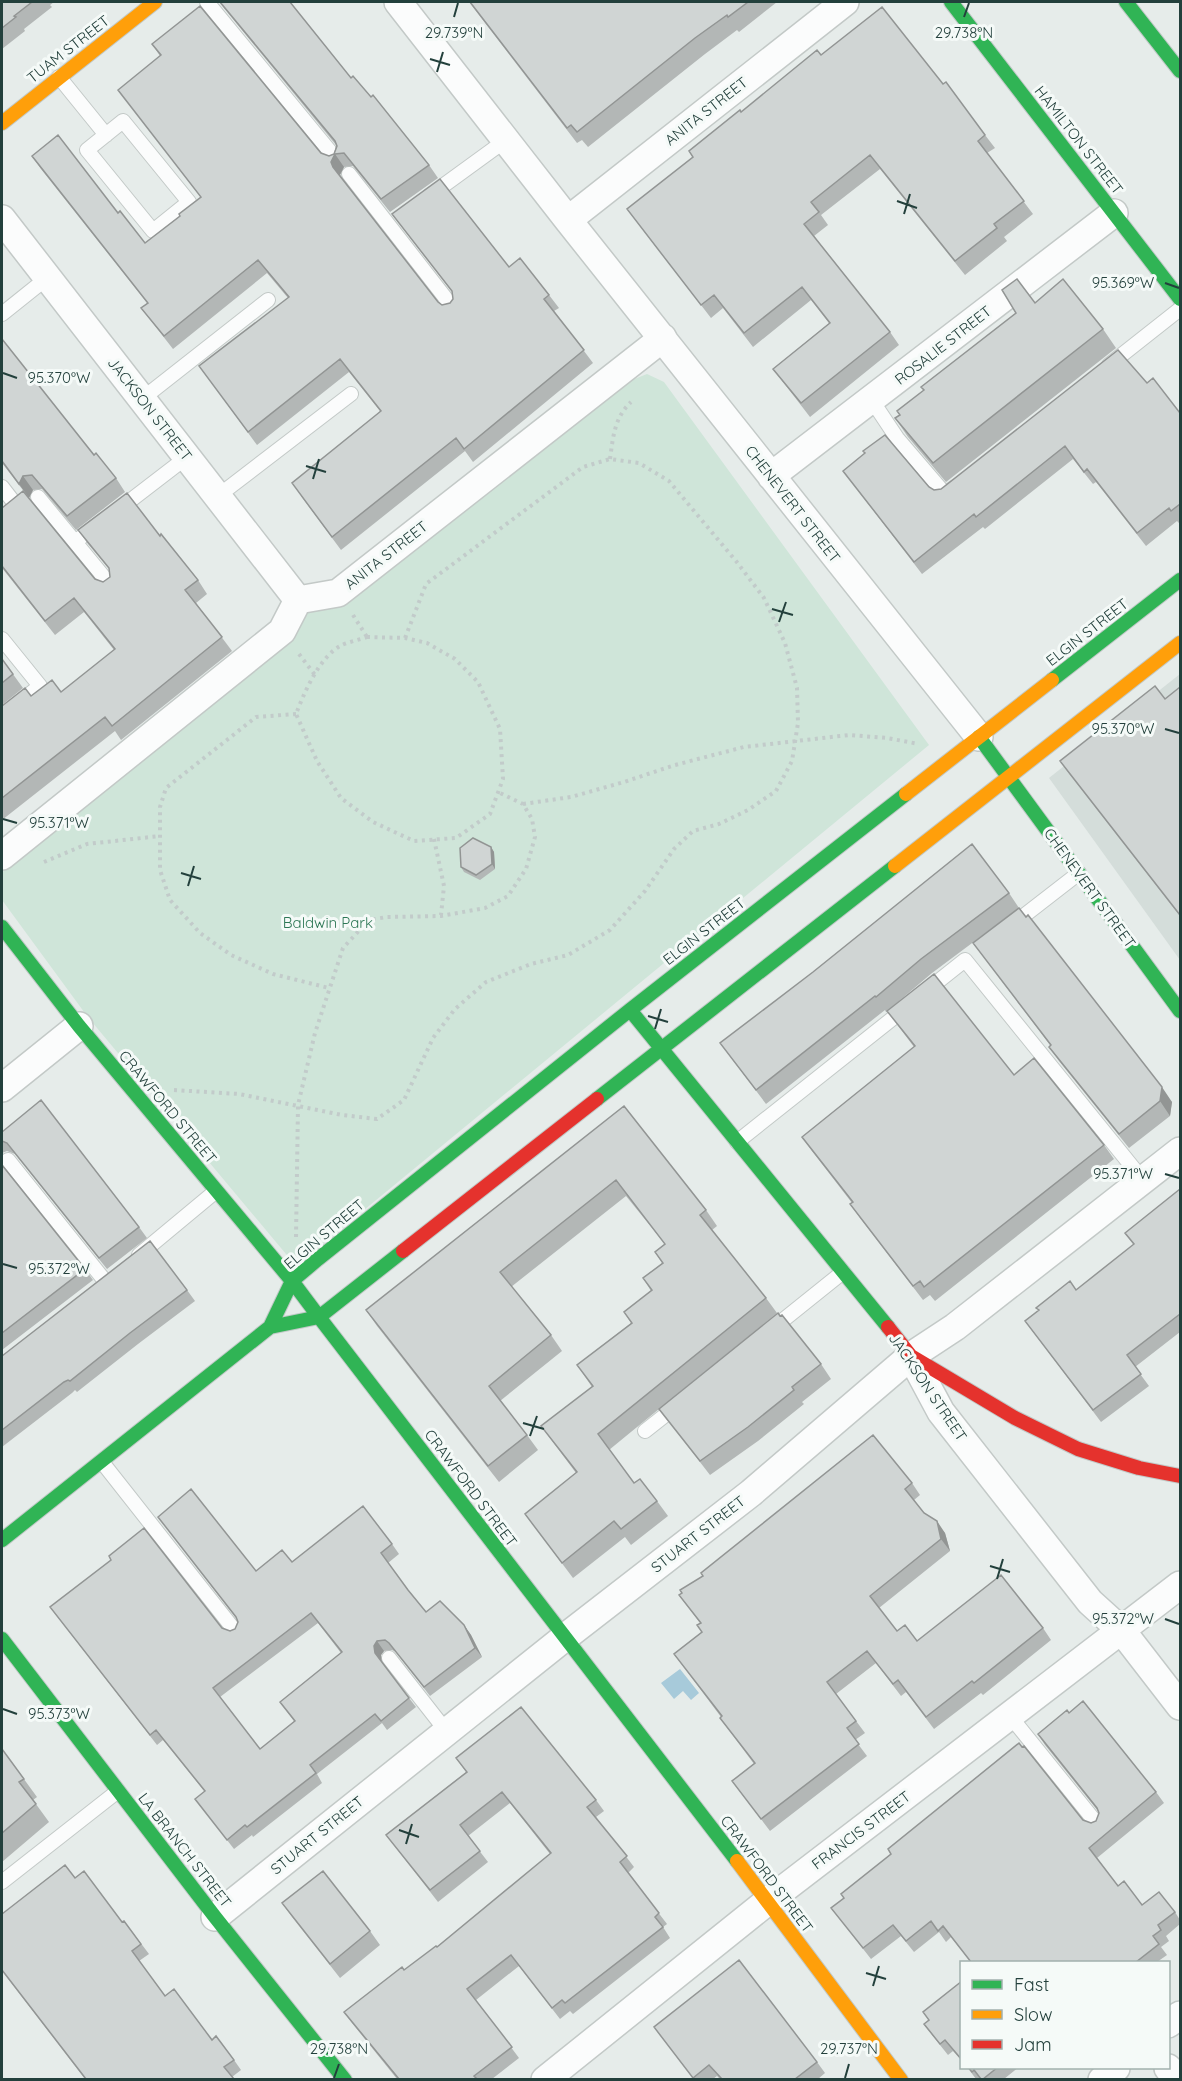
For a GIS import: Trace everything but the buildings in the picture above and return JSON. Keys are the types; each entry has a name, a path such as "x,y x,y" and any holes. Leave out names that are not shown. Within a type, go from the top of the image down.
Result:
{"main road":[{"name":"TUAM STREET","path":"2,123 155,2"},
{"name":"HAMILTON STREET","path":"951,2 1180,299"},
{"path":"1126,2 1180,71"},
{"name":"ELGIN STREET","path":"2,1540 270,1327 292,1281 630,1010 1180,580"},
{"name":"ELGIN STREET","path":"270,1327 319,1317 1180,643"},
{"name":"CHENEVERT STREET","path":"979,737 1180,1011"},
{"name":"CRAWFORD STREET","path":"2,927 79,1026 292,1281 768,1901 901,2079"},
{"name":"JACKSON STREET","path":"630,1010 910,1356"},
{"path":"910,1356 1015,1418 1068,1443 1139,1467 1180,1476"},
{"name":"LA BRANCH STREET","path":"2,1639 215,1917 345,2079"}],"street":[{"name":"CHENEVERT STREET","path":"398,2 568,220 979,737"},
{"name":"ANITA STREET","path":"568,220 845,2"},
{"name":"ROSALIE STREET","path":"771,476 1114,213"},
{"name":"JACKSON STREET","path":"2,219 298,600"},
{"name":"ANITA STREET","path":"298,600 338,593 663,338"},
{"path":"2,856 282,631 298,600"},
{"path":"2,1088 79,1026"},
{"name":"STUART STREET","path":"215,1917 564,1638 751,1493 910,1356 955,1327 1180,1151"},
{"name":"JACKSON STREET","path":"910,1356 941,1412 1090,1602 1122,1631 1180,1706"},
{"path":"1139,1467 1180,1466"},
{"name":"FRANCIS STREET","path":"545,2079 768,1901 1180,1585"},
{"path":"1102,2079 1114,2069"}],"lane":[{"path":"129,2 138,15"},
{"path":"207,2 337,160"},
{"path":"59,77 106,135"},
{"path":"123,121 189,202 153,231 87,150 106,135 123,121"},
{"path":"416,205 506,140"},
{"path":"349,174 393,222 454,309"},
{"path":"2,314 47,278"},
{"path":"142,399 268,300"},
{"path":"1096,376 1180,309"},
{"path":"218,496 351,394"},
{"path":"872,399 897,438 945,494 964,479"},
{"path":"75,542 187,457"},
{"path":"2,487 12,500"},
{"path":"38,497 112,587"},
{"path":"2,639 40,686 2,716"},
{"path":"1000,933 1079,873"},
{"path":"737,1143 969,957 1143,1180"},
{"path":"8,1160 104,1281"},
{"path":"130,1262 217,1191"},
{"path":"763,1337 843,1272"},
{"path":"645,1431 690,1395"},
{"path":"102,1462 236,1632"},
{"path":"389,1658 447,1732"},
{"path":"1010,1716 1098,1825"},
{"path":"2,1882 118,1790"}],"path":[{"path":"610,459 615,424 628,405 636,398"},
{"path":"170,1090 239,1094 342,1115 377,1119 404,1100 433,1038 455,1009 486,982 531,964 568,955 610,930 645,891 674,849 693,831 718,824 748,810 776,791 792,760 798,723 797,688 785,643 764,598 669,481 639,463 610,459 583,466 426,584 405,638"},
{"path":"367,637 405,638 427,643 455,659 478,682 500,729 503,779 490,814 456,837 414,841 373,822 341,798 317,761 296,714 320,665 339,646 367,637"},
{"path":"296,714 256,717 166,788 160,807 160,870 170,900 200,933 231,955 273,974 330,988"},
{"path":"523,804 571,797 675,765 744,747 849,735 929,745"},
{"path":"296,1242 298,1106 315,1033 343,948 369,920 387,917 441,916 485,908 508,896 526,869 535,837 532,819 523,804 498,792"},
{"path":"37,866 87,844 160,836"},
{"path":"434,839 444,886 441,916"}],"shaded area":[{"path":"1180,674 1180,960 1049,778"}],"green space":[{"name":"Baldwin Park","path":"647,374 664,382 929,745 296,1266 87,1016 2,900 2,874 8,862 302,615 313,608 355,593 632,380"}],"water":[{"path":"680,1669 699,1693 691,1700 683,1691 674,1699 661,1683"}],"traffic: fast":[{"path":"951,2 1180,299"},
{"path":"1126,2 1180,71"},
{"path":"1052,680 1180,580"},
{"path":"979,737 1180,1011"},
{"path":"270,1327 292,1281 318,1259 906,794"},
{"path":"597,1099 895,866"},
{"path":"2,927 79,1026 292,1281 319,1317"},
{"path":"630,1010 888,1327"},
{"path":"2,1540 270,1327 319,1317 403,1251"},
{"path":"319,1317 737,1861"},
{"path":"2,1639 215,1917 345,2080"}],"traffic: slow":[{"path":"2,123 155,2"},
{"path":"895,866 1180,643"},
{"path":"906,794 1052,680"},
{"path":"737,1861 901,2080"}],"traffic: jam":[{"path":"403,1251 597,1099"},
{"path":"888,1327 911,1356 1015,1418 1078,1449 1139,1468 1180,1476"}]}
